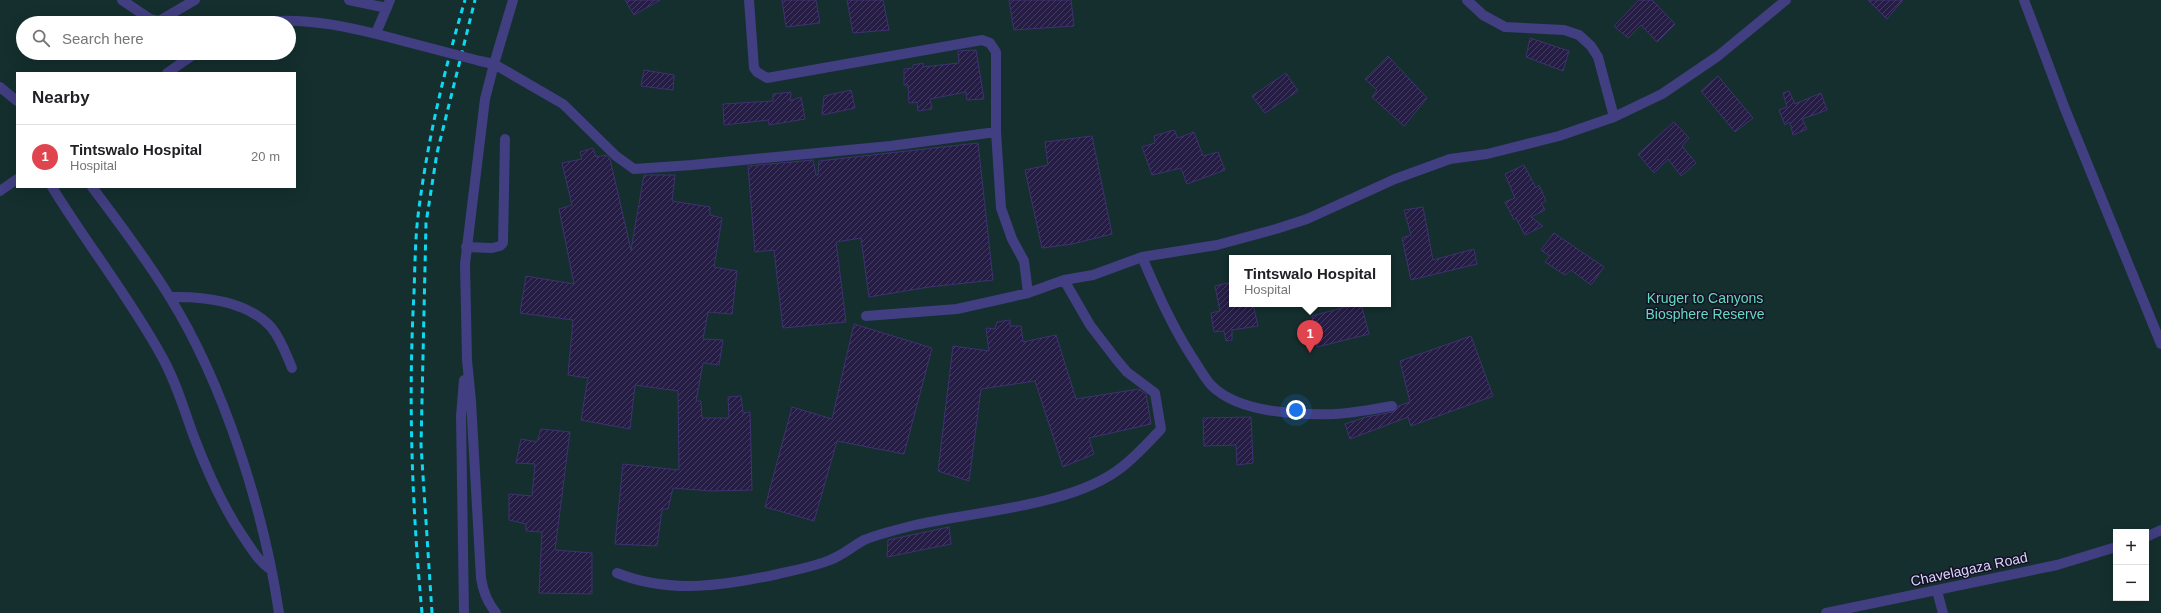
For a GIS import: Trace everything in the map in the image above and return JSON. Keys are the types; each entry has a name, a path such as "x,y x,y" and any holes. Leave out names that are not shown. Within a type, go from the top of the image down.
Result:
{"street":[{"path":"122,0 147,16"},
{"path":"168,16 195,0"},
{"path":"349,0 388,4 376,33"},
{"path":"496,613 486,598 481,578 464,308 466,247 485,99 513,0"},
{"path":"749,0 754,68 757,72 767,78 982,40 986,41 996,52 996,132 1002,208 1012,239 1024,261 1028,294"},
{"path":"1467,0 1483,15 1505,27 1564,30 1579,35 1591,46 1598,57 1614,117"},
{"path":"866,316 957,309 1028,294 1064,280 1093,275 1142,258 1217,245 1307,219 1395,179 1450,159 1487,154 1559,136 1614,117 1662,94 1718,56 1786,0"},
{"path":"2024,0 2065,109 2161,344"},
{"path":"296,21 327,24 376,33 494,64 563,104 616,156 634,169 677,167 882,146 996,132"},
{"path":"168,72 186,60"},
{"path":"0,86 16,100"},
{"path":"466,247 492,248 500,246 503,243 505,139"},
{"path":"0,191 16,180"},
{"path":"53,188 116,280 162,357 179,394 204,463 227,510 260,562 271,570"},
{"path":"93,188 170,297 218,395 238,448 256,506 271,570 279,613"},
{"path":"1142,258 1175,330 1199,367 1212,385 1235,401 1259,408 1298,413 1336,414 1392,406"},
{"path":"617,573 636,580 666,585 700,587 746,581 818,565 833,559 863,541 911,526 1036,501 1077,491 1098,482 1122,467 1147,445 1161,429 1156,393 1127,372 1116,359 1090,325 1064,280"},
{"path":"170,297 190,296 217,300 259,316 271,328 283,346 292,368"},
{"path":"464,613 461,416 467,360"},
{"path":"2149,536 2161,530"},
{"name":"Chavelagaza Road","path":"1826,613 2057,565 2113,548"},
{"path":"1937,591 1943,613"}],"green space":[{"name":"Kruger to Canyons Biosphere Reserve","path":"0,0 2161,0 2161,613 0,613"}],"building":[{"path":"625,0 660,0 634,15"},
{"path":"782,0 816,0 820,23 786,27"},
{"path":"847,0 883,0 889,30 853,33"},
{"path":"1009,0 1071,0 1074,26 1014,30"},
{"path":"1639,0 1652,0 1675,24 1657,42 1641,25 1628,38 1614,26"},
{"path":"1868,0 1903,0 1887,19"},
{"path":"1530,38 1569,51 1563,71 1526,57"},
{"path":"976,50 984,99 967,100 966,92 930,99 932,109 918,111 917,102 909,103 908,85 904,85 904,69 913,68 913,65 923,63 923,67 959,63 958,51"},
{"path":"1388,56 1427,98 1404,126 1372,97 1377,90 1365,79"},
{"path":"644,70 674,75 673,90 641,86"},
{"path":"1286,73 1298,91 1265,113 1252,96"},
{"path":"1718,76 1753,118 1735,132 1701,91"},
{"path":"851,90 855,108 822,115 824,96"},
{"path":"1789,91 1795,104 1821,93 1827,110 1802,119 1807,129 1793,135 1790,122 1785,125 1779,110 1787,107 1783,93"},
{"path":"791,92 790,101 801,97 805,119 769,125 768,120 724,125 723,104 773,101 773,94"},
{"path":"1674,122 1689,138 1682,146 1696,163 1681,176 1668,159 1654,173 1638,154"},
{"path":"1174,130 1178,138 1194,132 1203,156 1218,152 1225,170 1187,184 1181,168 1152,175 1142,147 1155,143 1154,136"},
{"path":"1092,136 1112,234 1072,244 1042,248 1025,170 1048,165 1045,142"},
{"path":"978,143 993,280 929,287 869,297 861,238 836,242 846,322 783,328 774,250 755,252 748,166 813,160 816,175 818,175 819,161"},
{"path":"593,148 596,157 606,155 610,159 631,250 644,175 675,175 672,201 710,207 710,215 722,218 714,267 737,271 732,314 708,312 703,339 723,340 719,365 703,363 696,401 701,401 702,418 729,418 728,397 741,396 743,413 750,412 752,490 711,491 673,488 668,509 662,509 657,546 615,544 623,464 679,470 678,391 635,385 630,429 581,420 588,378 568,375 573,320 520,313 526,276 574,284 559,209 572,205 562,163 582,159 580,152"},
{"path":"1524,165 1536,188 1539,185 1546,201 1541,203 1545,210 1531,217 1543,226 1525,235 1516,218 1514,220 1505,202 1515,198 1505,174"},
{"path":"1423,207 1433,260 1474,249 1477,264 1411,280 1402,238 1411,235 1404,210"},
{"path":"1554,233 1604,267 1591,285 1571,270 1565,275 1545,262 1550,256 1541,250"},
{"path":"1229,283 1229,307 1254,307 1258,326 1232,330 1232,340 1226,341 1224,331 1214,332 1211,313 1220,311 1215,286"},
{"path":"1346,307 1362,307 1369,334 1317,347 1312,316"},
{"path":"1010,320 1010,326 1021,326 1023,342 1056,335 1076,399 1139,389 1146,394 1151,424 1089,438 1094,454 1063,467 1035,381 981,389 969,481 938,471 953,346 989,351 986,328 995,329 997,322"},
{"path":"854,324 932,348 904,454 837,441 814,521 765,507 792,407 832,419"},
{"path":"1471,336 1493,396 1411,426 1408,417 1350,439 1345,424 1366,417 1393,412 1398,406 1410,402 1400,361"},
{"path":"1251,417 1253,463 1237,465 1236,445 1204,446 1203,418"},
{"path":"541,429 570,432 555,550 592,553 592,594 539,593 542,532 526,531 526,524 509,520 509,494 532,496 535,464 516,463 521,439 537,442"},
{"path":"949,527 951,544 887,557 888,540"}],"railway":[{"path":"422,613 413,493 411,413 412,333 416,235 431,134 443,80 465,0"},
{"path":"432,613 421,445 426,223 437,153 475,0"}],"place":[{"name":"Tintswalo Hospital","path":"1310,353"}]}
